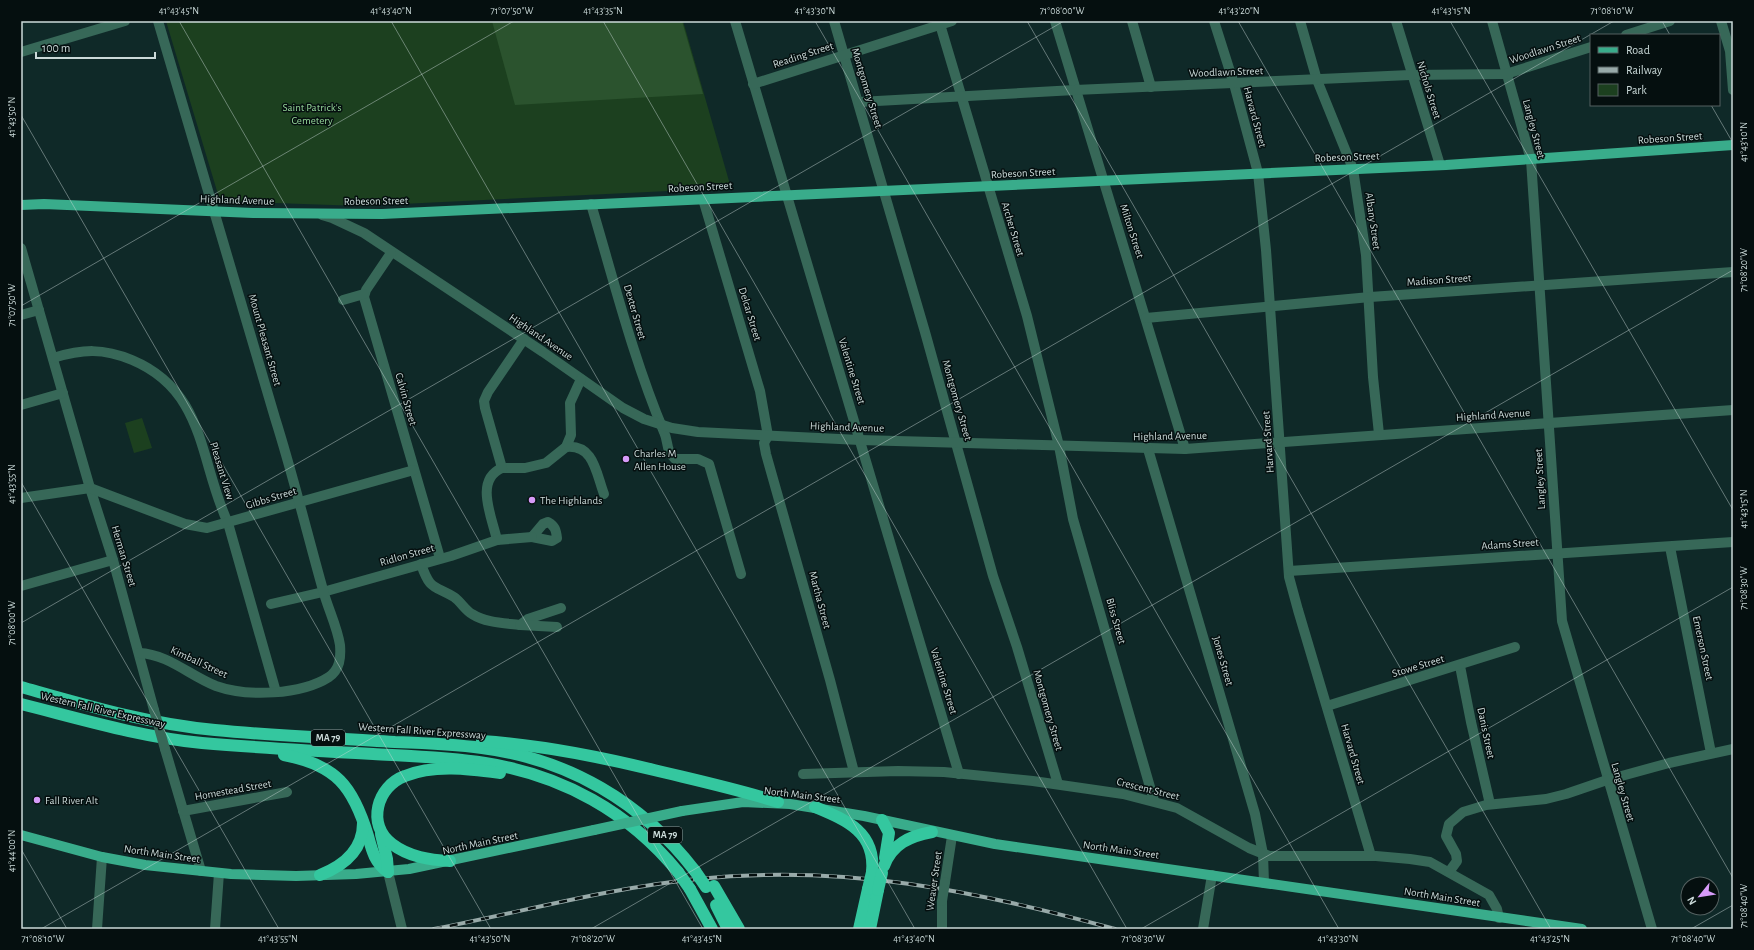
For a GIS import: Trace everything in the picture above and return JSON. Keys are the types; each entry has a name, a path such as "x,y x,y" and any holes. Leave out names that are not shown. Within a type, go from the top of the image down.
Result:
{"highway":[{"name":"Western Fall River Expressway","path":"21,687 116,714 182,726 227,732 490,749 553,765 580,776 617,797 641,814 689,855 710,887"},
{"name":"Western Fall River Expressway","path":"21,704 144,734 186,741 471,761 513,768 556,781 594,799 619,816 652,843 678,872 690,889 712,929"},
{"path":"414,743 482,741 567,751 715,784 778,802"},
{"path":"229,745 289,756 320,767 346,786 362,814 376,860 388,872"},
{"path":"388,872 387,859 378,825 378,806 384,791 400,778 417,772 471,770 556,781"},
{"path":"815,807 844,820 862,834 879,870"},
{"path":"320,875 346,861 355,851 361,837 363,826 362,814"},
{"path":"859,929 889,835 887,826 882,820"},
{"path":"378,825 388,840 403,851 428,859 450,861"},
{"path":"879,870 890,853 899,844 917,836 932,832"},
{"path":"710,887 728,929"},
{"path":"710,887 739,929"},
{"path":"870,929 873,889"}],"main road":[{"name":"Robeson Street","path":"314,214 382,214 1103,180 1440,166 1733,145"},
{"name":"Highland Avenue","path":"21,205 44,204 214,212 314,214"},
{"name":"North Main Street","path":"21,835 102,857 145,865 219,873 320,875 388,872 450,861 682,811 730,803 778,802 815,807 882,820 932,832 994,844 1576,929"}],"street":[{"path":"21,52 125,21"},
{"name":"Mount Pleasant Street","path":"158,21 300,502 323,592 333,618 340,644 340,659 338,666"},
{"name":"Valentine Street","path":"734,21 788,195 959,774"},
{"name":"Montgomery Street","path":"834,21 859,102 957,443 993,576 1017,648 1058,784"},
{"name":"Reading Street","path":"753,84 939,23 952,21"},
{"name":"Milton Street","path":"1055,21 1185,449"},
{"path":"1132,21 1151,87"},
{"name":"Harvard Street","path":"1214,21 1234,84 1258,173 1270,306 1289,571 1298,610 1371,856"},
{"name":"Albany Street","path":"1300,21 1317,80 1354,169 1366,255 1379,434"},
{"name":"Nichols Street","path":"1396,21 1440,166"},
{"name":"Langley Street","path":"1492,21 1531,160 1562,621 1607,780 1652,929"},
{"path":"1629,34 1670,21"},
{"path":"1721,21 1730,51 1733,90"},
{"name":"Archer Street","path":"939,23 1027,316 1059,446"},
{"name":"Woodlawn Street","path":"859,102 1075,90 1412,75 1506,74 1590,46"},
{"name":"Delcar Street","path":"704,199 760,391 768,436"},
{"name":"Dexter Street","path":"591,204 641,373 666,436 668,452 675,459 698,459 709,464 741,574"},
{"name":"Highland Avenue","path":"314,214 332,218 352,227 524,339 628,410 672,428 698,432 860,440 1185,449 1733,410"},
{"name":"Herman Street","path":"21,248 90,488 113,560 139,653 141,667 201,871"},
{"path":"343,300 364,294 391,252"},
{"name":"Madison Street","path":"1146,318 1368,298 1733,272"},
{"name":"Calvin Street","path":"364,294 440,558"},
{"path":"21,315 39,310"},
{"path":"502,468 484,401 488,392 524,339"},
{"name":"Pleasant View","path":"53,358 72,352 93,350 112,352 149,368 166,381 181,397 188,409 197,431 220,506 228,524 276,692"},
{"path":"496,540 486,484 492,474 502,468 525,468 546,463 566,447 571,435 570,403 581,379"},
{"path":"21,405 63,393"},
{"name":"Martha Street","path":"768,436 764,443 766,454 832,687 854,772"},
{"name":"Bliss Street","path":"1059,446 1074,519 1154,801"},
{"path":"566,447 579,447 584,449 590,455 604,494"},
{"name":"Jones Street","path":"1148,449 1254,814 1263,854 1264,883"},
{"name":"Gibbs Street","path":"90,488 185,524 207,528 228,524 414,470"},
{"path":"21,498 90,488"},
{"name":"Ridlon Street","path":"271,604 323,592 421,564 496,540 532,537"},
{"name":"Adams Street","path":"1289,571 1733,542"},
{"name":"Emerson Street","path":"1670,547 1711,753"},
{"path":"21,586 113,560"},
{"path":"421,564 432,587 454,597 473,615 491,621 557,627"},
{"path":"520,624 528,619 561,608"},
{"name":"Stowe Street","path":"1327,706 1460,666 1516,647"},
{"name":"Kimball Street","path":"139,653 152,654 216,686 244,693 276,692 296,689 328,677 338,666"},
{"name":"Danis Street","path":"1460,666 1490,804"},
{"path":"1449,872 1457,861 1456,854 1446,836 1449,824 1463,812 1490,804 1553,797 1607,780 1711,753 1733,749"},
{"name":"Crescent Street","path":"804,774 898,771 959,774 1058,784 1123,794 1177,808 1249,848 1263,854 1276,857 1371,856 1410,858 1430,862 1489,895 1497,909 1499,918"},
{"name":"Homestead Street","path":"183,811 287,792"},
{"name":"Weaver Street","path":"942,929 942,901 952,836"},
{"path":"97,929 102,857"},
{"path":"388,872 402,929"},
{"path":"214,929 219,873"},
{"path":"1203,929 1212,875"}],"green space":[{"name":"Saint Patrick's Cemetery","path":"166,21 683,21 731,188 360,206 220,201"},
{"path":"492,21 682,21 703,94 515,105"},
{"path":"142,418 152,448 134,453 125,423"}],"railway":[{"path":"434,929 631,888 697,879 751,875 804,875 856,878 908,884 959,892 1011,903 1115,929"}],"place":[{"name":"Charles M Allen House","path":"626,459"},
{"name":"The Highlands","path":"532,500"},
{"name":"Fall River Alt","path":"37,800"}]}
